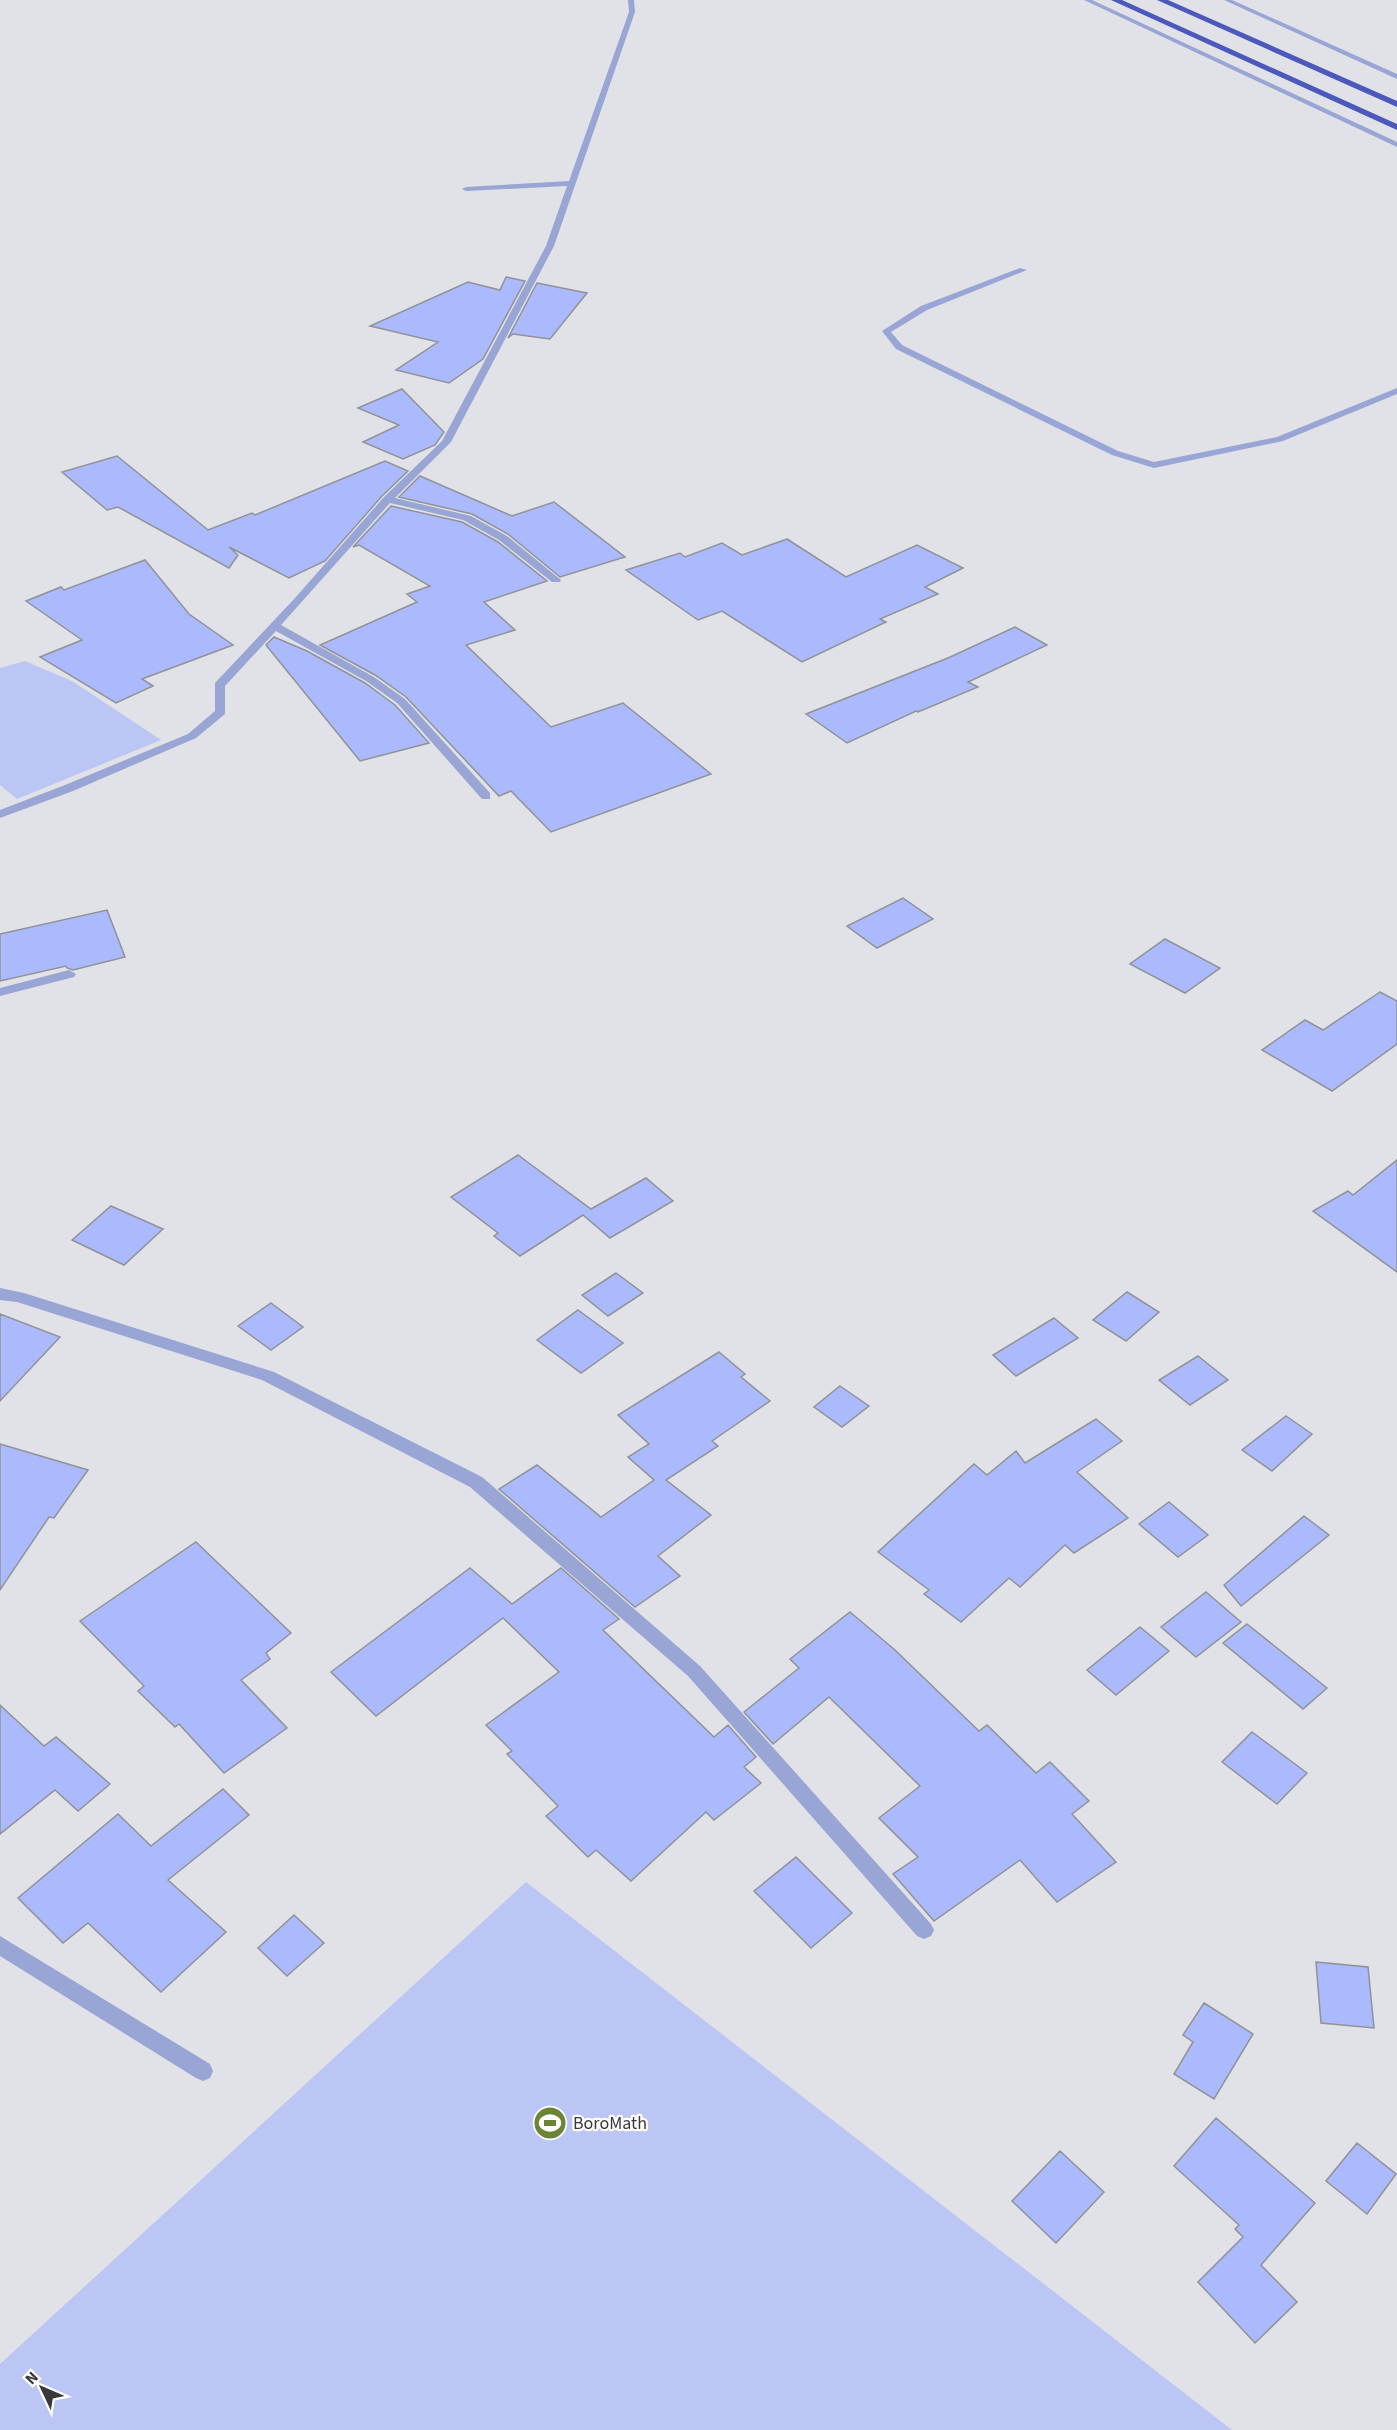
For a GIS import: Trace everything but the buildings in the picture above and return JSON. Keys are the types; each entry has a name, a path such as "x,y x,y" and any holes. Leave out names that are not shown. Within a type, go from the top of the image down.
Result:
{"highway":[{"path":"1115,0 1397,127"},
{"path":"1161,0 1397,104"}],"street":[{"path":"0,814 69,788 192,735 221,712 219,685 299,600 388,499 446,442 550,246 632,12 630,0"},
{"path":"1088,0 1397,145"},
{"path":"1227,0 1397,77"},
{"path":"466,189 572,183"},
{"path":"1023,270 924,308 886,332 898,347 1115,453 1154,465 1280,439 1397,391"},
{"path":"388,499 467,518 503,538 556,580"},
{"path":"273,625 370,679 400,701 486,796"},
{"path":"0,992 69,974"},
{"path":"0,1294 30,1300 268,1376 476,1482 694,1671 924,1930"},
{"path":"0,1945 203,2071"}],"shaded area":[{"path":"25,661 72,681 161,740 17,799 0,785 0,668"},
{"name":"BoroMath","path":"526,1882 1232,2430 0,2430 0,2364"}],"place":[{"name":"BoroMath","path":"550,2123"}]}
